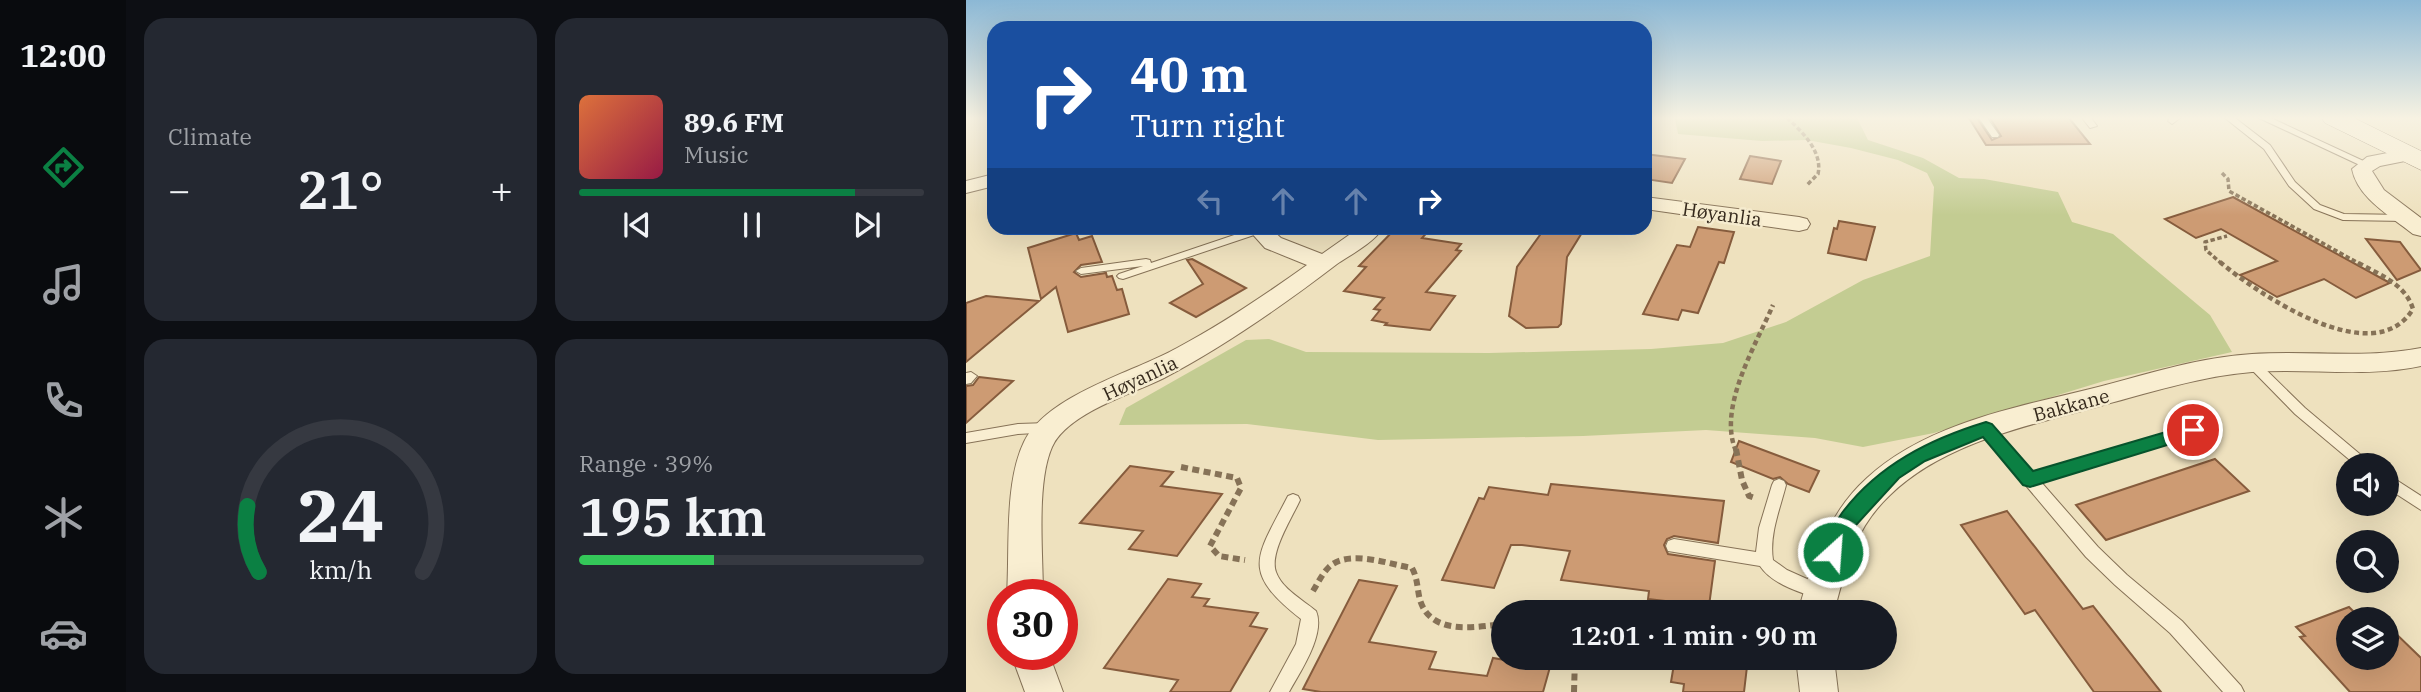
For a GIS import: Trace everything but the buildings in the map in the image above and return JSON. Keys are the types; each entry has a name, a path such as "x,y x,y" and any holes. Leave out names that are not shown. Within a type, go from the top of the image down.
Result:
{"street":[{"path":"2414,223 2366,183 2362,169 2367,164 2415,158"},
{"path":"966,187 987,182"},
{"name":"Høyanlia","path":"1652,204 1799,224"},
{"path":"1265,235 1273,243 1324,263"},
{"name":"Høyanlia","path":"1027,579 1031,465 1037,444 1048,428 1064,415 1096,398 1166,368 1206,346 1363,235"},
{"name":"Bakkane","path":"1819,600 1833,552 1849,519 1870,494 1893,473 1918,456 1986,428 2169,378 2252,363 2373,362 2421,356"},
{"path":"1036,670 1044,692"},
{"path":"1816,670 1819,692"}],"lane":[{"path":"2269,150 2292,184 2326,212 2343,217 2414,223"},
{"path":"2336,150 2367,164"},
{"path":"1123,276 1241,235"},
{"path":"1081,271 1161,261"},
{"path":"2252,363 2300,411 2351,453"},
{"path":"966,438 1018,429 1048,428"},
{"path":"1986,428 2092,552 2176,627 2235,692"},
{"path":"2030,480 2193,430"},
{"path":"1779,485 1764,544 1763,560 1769,568 1815,600"},
{"path":"2399,488 2421,504"},
{"path":"1279,692 1306,641 1311,625 1310,616 1269,581 1265,566 1293,500"},
{"path":"1674,546 1763,560"}],"path":[{"path":"1806,186 1818,174 1820,165 1814,150"},
{"path":"2222,173 2228,179 2229,191 2400,286 2409,295 2413,309 2407,320 2387,331 2349,331 2315,323 2250,286 2206,250 2205,242 2227,236"},
{"path":"1773,305 1738,388 1730,424 1741,483 1749,496 1774,505"},
{"path":"1181,467 1237,478 1241,488 1213,538 1212,551 1219,556 1265,566"},
{"path":"1301,609 1329,566 1342,560 1355,559 1412,568 1418,582 1420,602 1434,621 1451,628 1491,625"},
{"path":"1574,692 1575,670"}],"green space":[{"path":"1860,150 1899,150 1923,158 1959,178 1984,179 2058,192 2072,222 2113,234 2210,315 2232,352 2104,381 1934,433 1863,447 1815,438 1706,430 1583,436 1378,440 1247,424 1119,425 1126,408 1246,340 1269,339 1306,352 1489,353 1651,349 1723,343 1786,322 1863,280 1930,256 1934,187 1927,173 1898,160"}],"route":[{"path":"1833,552 1849,519 1870,494 1893,473 1918,456 1986,428 2030,480 2193,430"}]}
